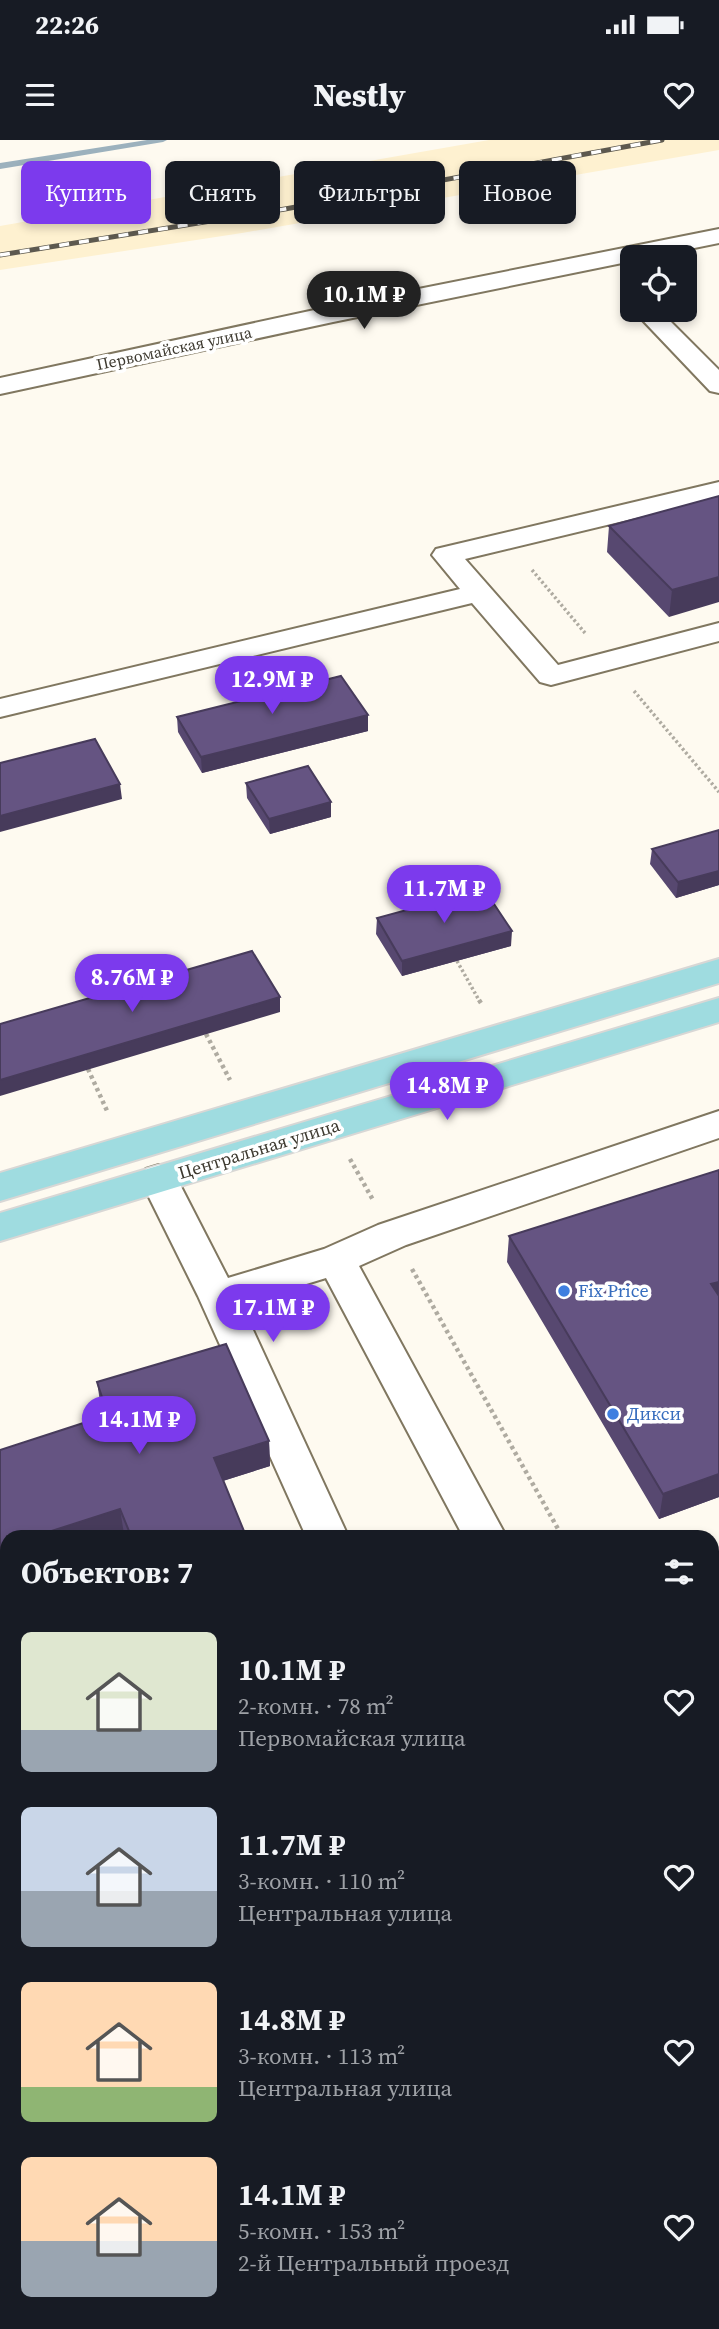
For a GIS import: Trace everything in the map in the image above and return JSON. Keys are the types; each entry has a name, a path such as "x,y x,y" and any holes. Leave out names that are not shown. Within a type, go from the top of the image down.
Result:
{"main road":[{"path":"0,1187 719,971"},
{"name":"Центральная улица","path":"0,1227 719,1010"}],"street":[{"name":"Первомайская улица","path":"0,386 333,314 719,236"},
{"path":"598,260 616,279"},
{"path":"657,322 719,385"},
{"path":"719,490 446,555 551,676 719,632"},
{"path":"0,708 479,593"},
{"path":"218,1296 336,1260 392,1235 719,1124"},
{"path":"159,1179 218,1296 324,1530"},
{"path":"336,1260 482,1530"}],"path":[{"path":"457,961 482,1006"},
{"path":"206,1034 236,1092"},
{"path":"88,1069 109,1116"},
{"path":"348,1156 559,1530"}],"shaded area":[{"path":"489,140 719,140 719,150 576,175 576,161 459,161 459,195 445,198 445,161 370,161"},
{"path":"294,174 294,224 0,270 0,226 21,222 151,224 151,199 165,197 165,224 280,224 280,177"}],"building":[{"path":"719,496 719,577 672,590 609,526"},
{"path":"341,676 368,715 201,757 177,717"},
{"path":"95,739 120,784 0,816 0,763"},
{"path":"308,766 331,802 269,819 246,783"},
{"path":"719,830 719,871 678,882 652,849"},
{"path":"484,889 512,931 402,961 377,918"},
{"path":"252,951 280,997 0,1080 0,1024"},
{"path":"719,1170 719,1282 711,1284 719,1296 719,1474 663,1494 509,1236"},
{"path":"226,1344 269,1441 214,1458 244,1530 129,1530 120,1509 55,1530 0,1530 0,1450 108,1415 97,1382"}],"waterway":[{"path":"0,166 163,140"}],"railway":[{"path":"0,255 285,209 662,140"}],"place":[{"name":"Fix Price","path":"564,1291"},
{"name":"Дикси","path":"613,1414"}]}
